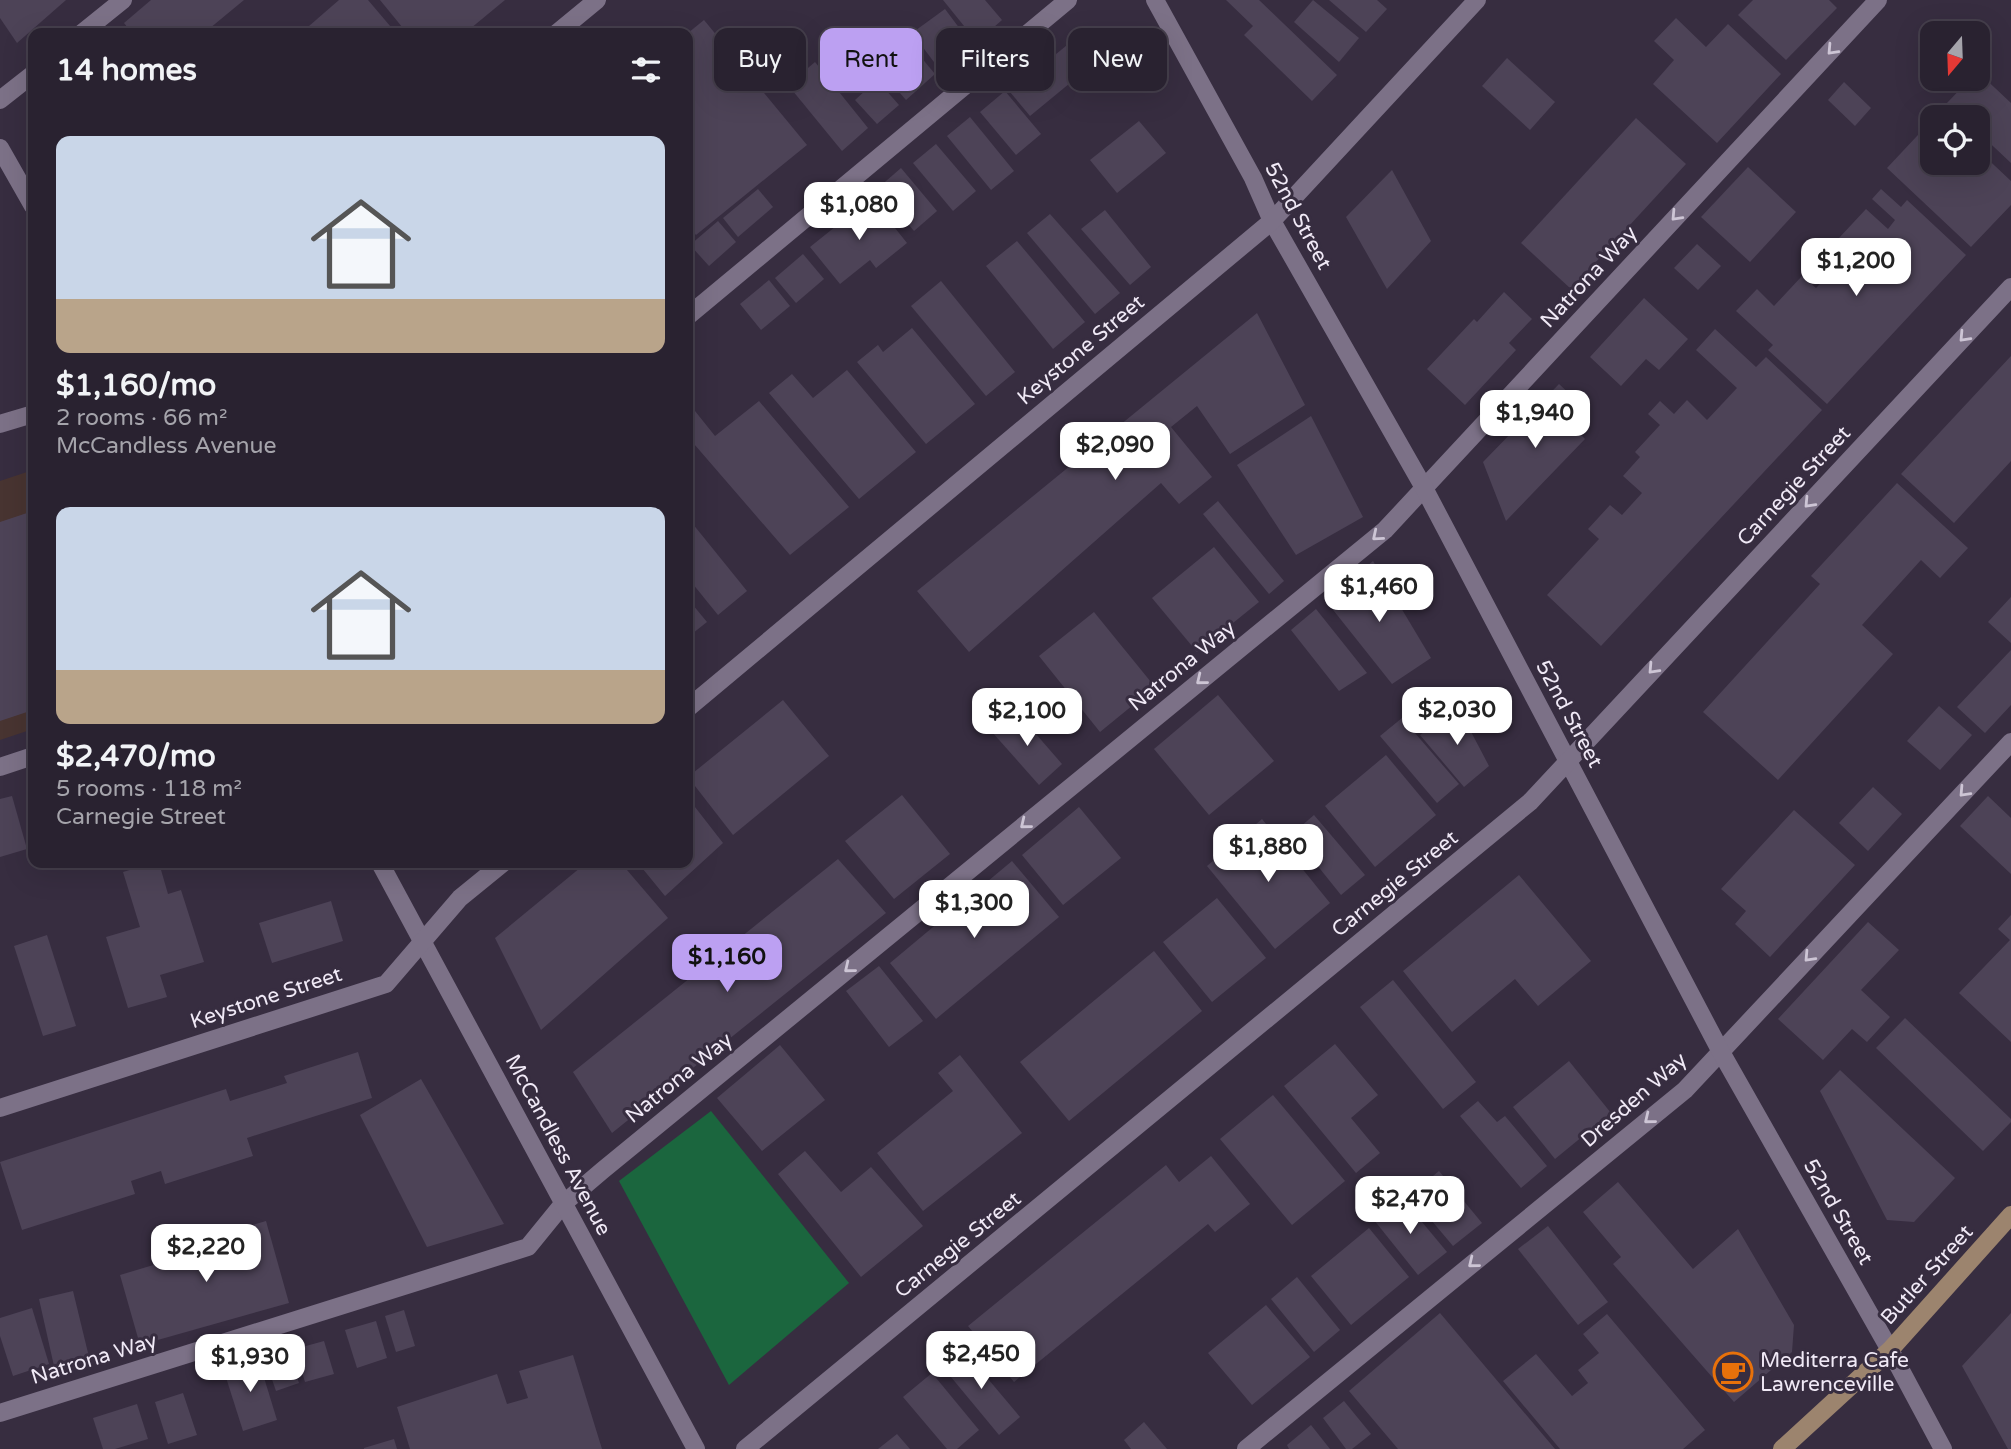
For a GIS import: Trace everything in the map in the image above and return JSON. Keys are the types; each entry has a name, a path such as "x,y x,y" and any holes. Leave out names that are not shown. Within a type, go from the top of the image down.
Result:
{"main road":[{"name":"Butler Street","path":"1782,1449 1889,1350 2011,1215"}],"street":[{"path":"88,28 123,0"},
{"path":"562,28 597,0"},
{"path":"693,312 1068,0"},
{"name":"52nd Street","path":"1155,0 1253,178 1272,221 1423,486 1721,1052 1942,1449"},
{"name":"Keystone Street","path":"693,704 1272,221 1478,0"},
{"name":"Natrona Way","path":"0,1413 528,1247 563,1204 1385,530 1423,486 1878,0"},
{"path":"0,100 28,78"},
{"path":"0,148 28,197"},
{"name":"Carnegie Street","path":"745,1449 1530,802 2011,287"},
{"path":"0,424 28,416"},
{"name":"Dresden Way","path":"1246,1449 1685,1090 2011,742"},
{"path":"0,766 28,758"},
{"name":"McCandless Avenue","path":"383,868 696,1449"},
{"name":"Keystone Street","path":"0,1108 386,984 460,898 497,868"}],"shaded area":[{"path":"28,472 28,731 0,740 0,481"}],"green space":[{"path":"711,1111 849,1283 729,1385 619,1181"}],"building":[{"path":"0,0 66,0 34,28 28,28 28,33 17,43 0,18"},
{"path":"151,0 244,0 210,28 128,28 124,23"},
{"path":"339,0 368,0 392,28 307,28"},
{"path":"380,0 505,0 471,28 403,28"},
{"path":"943,0 985,0 1002,20 993,28 966,28"},
{"path":"1226,0 1259,0 1337,75 1312,101 1244,35 1253,26"},
{"path":"1313,0 1359,38 1339,62 1294,22"},
{"path":"1329,0 1377,0 1387,9 1366,32"},
{"path":"1753,0 1829,0 1837,8 1786,60 1738,15"},
{"path":"945,9 959,28 936,28 936,65 922,46 922,28 919,28"},
{"path":"1676,18 1706,47 1728,24 1781,74 1717,143 1653,84 1674,60 1654,41"},
{"path":"704,20 714,32 714,91 763,91 807,145 696,235 693,231 693,29"},
{"path":"1068,44 1068,85 1030,116 1010,92 1054,91 1054,56"},
{"path":"922,58 935,74 922,86"},
{"path":"1507,58 1555,102 1530,130 1482,86"},
{"path":"815,62 820,68 820,91 838,91 868,128 842,151 793,91 806,91 806,70"},
{"path":"1844,82 1871,108 1855,126 1828,100"},
{"path":"1990,83 2011,103 2011,163 1990,143 1990,105 1946,104 1958,91 1990,91"},
{"path":"865,91 887,91 899,105 877,124 855,100"},
{"path":"898,91 916,91 906,100"},
{"path":"1005,91 1041,134 1016,155 980,112"},
{"path":"970,117 1014,171 991,190 947,136"},
{"path":"1636,118 1686,164 1571,289 1521,243"},
{"path":"1139,121 1166,153 1117,193 1090,160"},
{"path":"1920,133 1920,175 1990,175 1990,161 2011,181 2011,205 1971,247 1887,168"},
{"path":"936,144 976,191 953,211 913,163"},
{"path":"1748,167 1796,212 1750,262 1701,217"},
{"path":"901,168 937,211 914,231 878,188"},
{"path":"1392,170 1431,241 1387,289 1346,217"},
{"path":"758,189 773,207 738,237 723,218"},
{"path":"1881,189 1901,207 1907,200 1966,255 1827,404 1768,350 1773,345 1736,311 1757,289 1774,306 1802,276 1816,288 1852,250 1839,238 1866,209 1888,229 1895,220 1872,199"},
{"path":"871,198 907,243 876,268 870,260 840,284 810,247"},
{"path":"1105,210 1151,267 1130,285 1081,229"},
{"path":"1050,214 1120,293 1095,314 1027,233"},
{"path":"718,221 736,242 709,266 693,248 693,242"},
{"path":"1017,241 1085,322 1053,349 986,266"},
{"path":"1697,244 1721,266 1698,290 1674,268"},
{"path":"803,254 824,279 796,303 775,278"},
{"path":"769,280 790,306 761,330 740,304"},
{"path":"941,281 1015,372 986,396 911,306"},
{"path":"1504,292 1532,319 1509,343 1516,350 1465,405 1427,369 1474,319 1477,322"},
{"path":"1644,298 1688,339 1659,370 1646,359 1621,386 1590,357"},
{"path":"1257,313 1305,405 1230,454 1197,406 1171,427 1212,477 1179,504 1161,483 969,652 917,591"},
{"path":"912,328 975,404 926,444 857,362 878,345 883,352"},
{"path":"1715,329 1756,367 1766,357 1822,410 1601,646 1547,595 1599,539 1588,529 1610,505 1622,515 1642,493 1623,476 1640,457 1635,452 1660,425 1648,414 1660,401 1674,414 1687,400 1707,420 1737,388 1696,350"},
{"path":"2011,356 2011,461 1954,523 1901,474"},
{"path":"847,370 916,452 859,499 769,393 792,374 813,398"},
{"path":"1559,384 1589,412 1575,428 1585,439 1506,521 1483,462"},
{"path":"759,401 849,507 790,555 693,443 693,413 695,411 715,436"},
{"path":"1311,416 1363,517 1296,555 1237,465"},
{"path":"1897,483 1968,548 1940,578 1921,560 1862,625 1893,654 1778,780 1703,712 1820,584 1811,576"},
{"path":"1218,501 1284,581 1269,594 1203,514"},
{"path":"28,513 28,712 0,721 0,522"},
{"path":"693,524 747,591 718,615 693,584"},
{"path":"1214,547 1259,602 1197,652 1152,598"},
{"path":"1373,561 1431,658 1392,684 1326,601"},
{"path":"2011,597 2011,643 1988,622"},
{"path":"693,605 707,622 693,633"},
{"path":"1316,609 1367,673 1339,691 1291,630"},
{"path":"1094,612 1155,687 1100,732 1039,656"},
{"path":"2011,650 2011,705 1985,733 1957,707"},
{"path":"1218,695 1274,761 1209,815 1154,749"},
{"path":"783,700 829,756 733,835 693,783 693,773"},
{"path":"1939,706 1972,735 1940,770 1907,741"},
{"path":"1458,707 1489,766 1464,787 1420,735"},
{"path":"1016,711 1062,764 1039,785 992,732"},
{"path":"1402,718 1459,784 1437,803 1380,736"},
{"path":"1386,755 1436,815 1375,867 1325,806"},
{"path":"1873,787 1902,814 1868,851 1839,823"},
{"path":"902,795 950,854 894,899 845,841"},
{"path":"12,796 27,849 0,857 0,799"},
{"path":"1988,796 2011,818 2011,874 1960,826"},
{"path":"693,804 723,843 665,896 642,868 693,868"},
{"path":"1079,807 1121,858 1063,905 1022,855"},
{"path":"1794,810 1855,865 1770,957 1735,924 1746,911 1721,889"},
{"path":"1314,815 1365,875 1341,895 1292,834"},
{"path":"1262,819 1330,903 1275,949 1207,866"},
{"path":"838,859 886,913 612,1133 573,1072"},
{"path":"1012,861 1059,917 936,1019 890,963"},
{"path":"136,868 160,868 168,894 181,890 204,962 160,975 167,997 128,1008 106,937 140,927 123,872"},
{"path":"580,868 625,868 668,918 541,1030 495,938"},
{"path":"1519,875 1591,961 1538,1006 1515,979 1452,1032 1403,971"},
{"path":"1217,898 1266,958 1212,1002 1163,942"},
{"path":"331,901 343,941 272,963 259,923"},
{"path":"2011,915 2011,1042 1959,993 2010,940 1998,929"},
{"path":"1868,922 1899,950 1861,990 1890,1017 1867,1042 1852,1029 1823,1060 1778,1019"},
{"path":"47,935 76,1026 43,1036 14,946"},
{"path":"1154,951 1202,1011 1069,1121 1020,1062"},
{"path":"879,966 923,1021 889,1047 846,991"},
{"path":"1393,980 1476,1082 1443,1109 1360,1007"},
{"path":"1905,1018 2011,1119 1983,1151 1876,1048"},
{"path":"1335,1044 1378,1095 1351,1118 1380,1153 1356,1173 1284,1086"},
{"path":"780,1045 825,1100 762,1151 717,1098"},
{"path":"358,1052 372,1098 247,1138 253,1156 165,1184 161,1171 131,1181 135,1194 22,1230 0,1162 226,1089 230,1101 287,1083 284,1076"},
{"path":"960,1055 1022,1133 923,1211 877,1153 953,1091 938,1073"},
{"path":"1569,1061 1611,1113 1555,1159 1513,1107"},
{"path":"1840,1070 1955,1178 1914,1222 1887,1220 1820,1091"},
{"path":"421,1079 504,1224 427,1247 360,1115"},
{"path":"1273,1095 1345,1181 1292,1225 1220,1139"},
{"path":"1478,1101 1497,1122 1505,1116 1547,1166 1521,1188 1460,1116"},
{"path":"805,1151 841,1192 871,1167 923,1226 861,1277 778,1174"},
{"path":"1211,1156 1250,1204 1215,1232 1208,1224 1014,1382 968,1326 1166,1165 1179,1182"},
{"path":"1439,1171 1482,1223 1453,1246 1410,1195"},
{"path":"1618,1182 1693,1269 1738,1229 1794,1325 1792,1352 1734,1402 1613,1264 1621,1257 1583,1212"},
{"path":"1402,1198 1447,1252 1418,1275 1374,1220"},
{"path":"266,1221 289,1303 140,1345 120,1275 160,1263 157,1253"},
{"path":"1548,1226 1608,1302 1578,1325 1518,1249"},
{"path":"1369,1228 1409,1277 1351,1325 1311,1276"},
{"path":"1297,1277 1340,1330 1314,1352 1271,1299"},
{"path":"73,1291 89,1357 54,1366 39,1299"},
{"path":"1266,1305 1310,1357 1252,1405 1208,1353"},
{"path":"32,1308 49,1364 13,1376 0,1336 0,1318"},
{"path":"404,1310 415,1346 396,1352 385,1316"},
{"path":"1440,1313 1555,1449 1398,1449 1349,1391"},
{"path":"2011,1313 2011,1449 2008,1449 1962,1366"},
{"path":"1607,1314 1705,1430 1683,1449 1560,1449 1503,1381 1536,1354 1572,1396 1588,1383 1578,1370 1599,1353 1583,1334"},
{"path":"376,1321 387,1358 357,1368 345,1330"},
{"path":"324,1341 334,1374 305,1382 295,1349"},
{"path":"962,1348 1020,1417 999,1435 941,1365"},
{"path":"289,1354 299,1383 276,1391 266,1362"},
{"path":"573,1355 602,1449 410,1449 397,1407 497,1374 507,1404 528,1398 519,1371"},
{"path":"258,1358 277,1420 243,1431 223,1368"},
{"path":"932,1373 979,1430 957,1449 947,1449 903,1397"},
{"path":"183,1393 197,1435 168,1444 155,1402"},
{"path":"1344,1401 1371,1434 1352,1449 1346,1449 1323,1418"},
{"path":"137,1404 148,1439 115,1449 103,1449 93,1418"},
{"path":"1144,1422 1167,1449 1131,1449 1124,1440"},
{"path":"1311,1425 1330,1449 1289,1449 1287,1445"},
{"path":"897,1434 910,1449 878,1449"},
{"path":"394,1439 397,1449 364,1449 364,1448"}],"place":[{"name":"Mediterra Cafe Lawrenceville","path":"1733,1372"}]}
